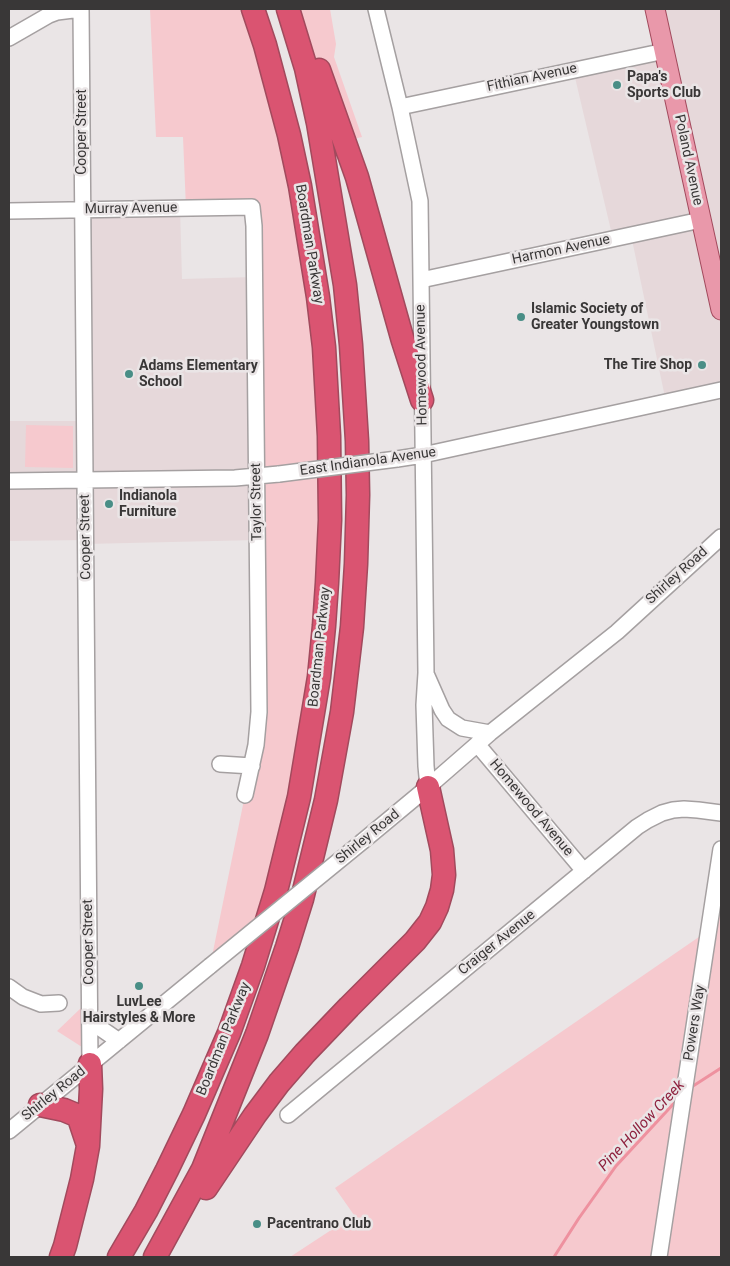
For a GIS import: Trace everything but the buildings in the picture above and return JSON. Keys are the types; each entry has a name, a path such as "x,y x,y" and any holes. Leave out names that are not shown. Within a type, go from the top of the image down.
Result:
{"highway":[{"name":"Boardman Parkway","path":"120,1257 163,1178 194,1114 229,1033 256,958 276,891 299,797 324,626 328,583 330,520 329,436 327,386 319,305 309,232 289,135 270,62 252,9"},
{"name":"Boardman Parkway","path":"155,1257 203,1169 257,1034 287,947 302,899 326,800 342,712 352,627 358,495 356,400 350,335 340,256 318,123 306,68 289,9"},
{"path":"289,9 320,73 357,177 403,341 422,400"},
{"path":"159,1257 255,1115 279,1083 349,1006 415,941 430,922 437,907 444,875 442,850 428,787"},
{"path":"61,1257 82,1179 88,1146 91,1096 90,1064"},
{"path":"40,1105 64,1110 79,1118 88,1146"}],"main road":[{"name":"Poland Avenue","path":"655,9 721,310"}],"street":[{"path":"9,38 49,15 81,9"},
{"name":"Cooper Street","path":"81,9 90,1064"},
{"name":"Homewood Avenue","path":"376,9 400,107 420,201 426,673 424,704 428,787"},
{"name":"Fithian Avenue","path":"400,107 665,51"},
{"name":"Murray Avenue","path":"9,211 252,207"},
{"name":"Taylor Street","path":"245,795 256,745 259,712 252,207"},
{"name":"Harmon Avenue","path":"421,280 701,220"},
{"name":"East Indianola Avenue","path":"9,481 256,477 397,459 423,455 721,390"},
{"name":"Shirley Road","path":"9,1131 363,841 490,733 617,632 721,537"},
{"path":"426,673 442,710 448,719 462,728 490,733"},
{"name":"Homewood Avenue","path":"477,744 584,871"},
{"path":"220,764 252,766"},
{"name":"Craiger Avenue","path":"288,1115 637,827 662,813 684,809 721,812"},
{"name":"Powers Way","path":"659,1257 721,849"},
{"path":"9,987 23,997 42,1004 59,1003"},
{"path":"90,1021 119,1041"}],"shaded area":[{"path":"150,9 253,9 310,241 327,583 268,917 210,966 252,766 252,207 186,208 183,137 156,137"},
{"path":"291,9 330,9 336,44 334,57 362,137 344,141"},
{"path":"655,9 721,9 721,390 666,402 631,235 613,239 573,69 664,51"},
{"path":"180,208 182,279 254,277 257,540 86,544 85,540 9,541 9,421 84,421 83,210"},
{"path":"26,425 73,426 73,468 25,467"},
{"path":"721,849 721,1257 290,1257 354,1215 335,1188 709,930"},
{"path":"82,1007 82,1047 57,1031"}],"waterway":[{"name":"Pine Hollow Creek","path":"690,1088 721,1068"},
{"name":"Pine Hollow Creek","path":"554,1257 616,1166 678,1099"}],"place":[{"name":"Papa's Sports Club","path":"617,85"},
{"name":"Islamic Society of Greater Youngstown","path":"521,317"},
{"name":"The Tire Shop","path":"702,365"},
{"name":"Adams Elementary School","path":"129,374"},
{"name":"Indianola Furniture","path":"109,504"},
{"name":"LuvLee Hairstyles & More","path":"139,986"},
{"name":"Pacentrano Club","path":"257,1224"}]}
